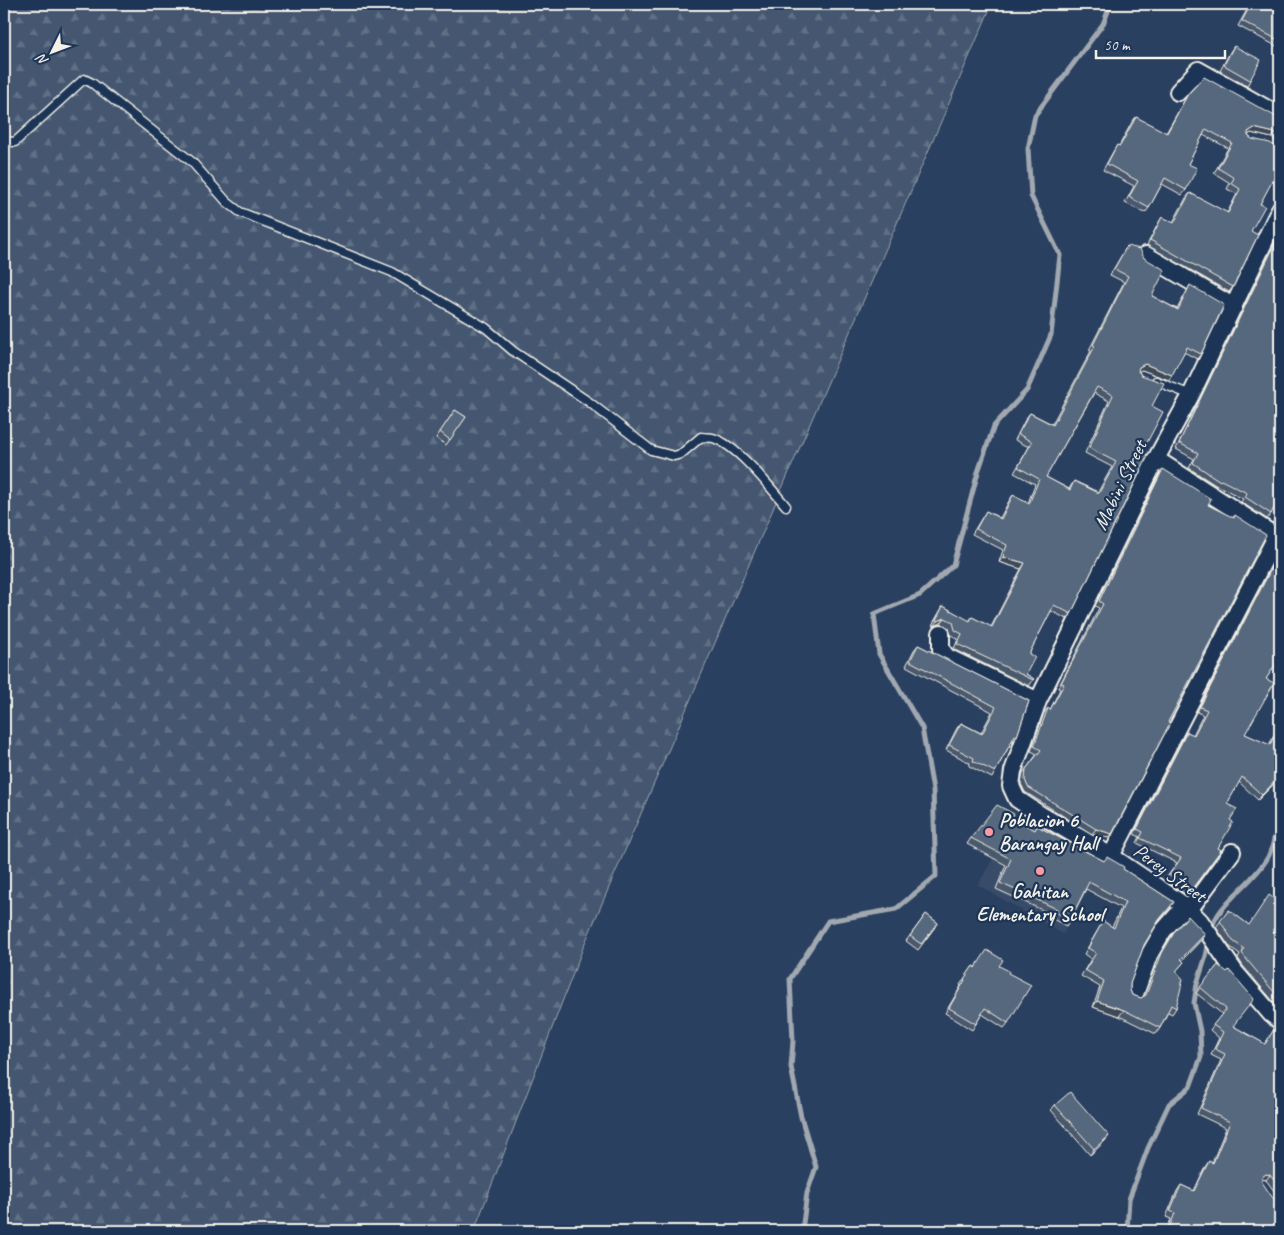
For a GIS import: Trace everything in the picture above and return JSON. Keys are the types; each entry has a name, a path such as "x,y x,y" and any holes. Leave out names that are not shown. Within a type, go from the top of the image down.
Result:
{"street":[{"path":"1178,92 1198,70 1280,116"},
{"name":"Mabini Street","path":"1011,786 1013,771 1038,701 1156,459 1191,395 1279,213"},
{"path":"1146,255 1234,307"},
{"path":"1111,856 1279,535 1156,459"},
{"path":"941,633 941,649 947,657 1038,701"},
{"name":"Perey Street","path":"1011,786 1017,799 1111,856 1191,912 1221,950 1235,972 1270,1014 1280,1021"},
{"path":"1135,994 1149,954 1163,931 1191,912 1232,852"}],"lane":[{"path":"4,141 15,142 84,79 92,83 192,162 222,197 240,212 392,272 486,328 520,356 589,402 651,450 664,455 674,456 681,454 701,438 713,438 728,445 754,469 786,506"},
{"path":"1149,378 1191,395"}],"shaded area":[{"name":"Gahitan Elementary School","path":"1016,817 1101,858 1063,934 978,885"}],"green space":[{"path":"4,4 992,4 584,945 474,1231 4,1231"}],"building":[{"path":"1251,4 1280,4 1280,41 1242,21"},
{"path":"1234,46 1261,60 1250,80 1224,65"},
{"path":"1204,77 1280,119 1280,136 1254,128 1248,132 1248,136 1252,139 1270,143 1280,149 1280,179 1275,176 1260,204 1265,206 1251,231 1258,235 1233,287 1150,240 1162,217 1174,223 1190,193 1228,213 1240,189 1231,183 1234,178 1218,168 1232,143 1206,129 1188,164 1197,168 1186,190 1165,178 1149,208 1129,197 1138,181 1107,164 1117,145 1120,146 1136,117 1167,133 1188,94"},
{"path":"1280,234 1280,496 1271,514 1245,497 1247,493 1220,481 1193,463 1198,453 1179,443"},
{"path":"1127,246 1140,249 1144,258 1165,270 1152,296 1178,310 1190,285 1224,305 1201,354 1187,347 1172,375 1145,364 1139,367 1138,371 1141,375 1164,383 1152,406 1163,412 1142,452 1148,455 1071,614 1054,605 1029,654 1035,657 1026,674 1033,680 957,644 962,634 955,630 953,622 945,618 936,620 943,606 970,621 972,617 992,627 1025,563 1003,557 1007,545 976,529 986,511 1001,519 1013,495 1029,504 1039,479 1018,467 1032,442 1018,434 1030,413 1053,425 1095,346 1093,345 1128,276 1114,269","holes":["1097,387 1113,395 1089,448 1116,462 1099,493 1074,481 1070,490 1046,477"]},
{"path":"455,410 466,417 450,440 440,432"},
{"path":"1163,469 1211,499 1208,505 1234,518 1235,515 1266,535 1112,834 1096,829 1028,787 1025,780 1026,769 1041,750 1034,746 1048,708 1050,710 1064,684 1061,683 1103,604 1099,601"},
{"path":"1280,552 1280,657 1266,679 1274,683 1245,734 1270,745 1280,726 1280,776 1262,795 1242,777 1227,804 1237,809 1230,820 1233,822 1218,848 1221,850 1191,890 1169,875 1181,858 1140,838 1143,832 1137,829 1187,732 1194,735 1207,710 1200,707"},
{"path":"918,645 1029,701 1017,736 1015,735 995,772 973,761 974,758 949,745 961,723 982,734 996,707 910,661"},
{"path":"997,805 1014,814 1012,818 1035,830 1037,826 1104,861 1107,857 1174,902 1159,920 1144,945 1130,984 1132,995 1141,998 1146,995 1162,953 1175,931 1188,916 1205,934 1181,959 1184,962 1176,971 1183,979 1176,1008 1171,1005 1160,1028 1124,1010 1097,1001 1104,981 1085,970 1096,953 1088,948 1103,921 1114,928 1125,902 1089,882 1070,920 1056,912 1057,909 1000,883 1011,859 971,838"},
{"path":"1269,895 1280,903 1280,999 1247,960 1242,953 1244,949 1233,941 1220,921 1229,910 1249,925"},
{"path":"926,914 938,923 921,944 910,936"},
{"path":"987,950 1003,960 999,966 1031,985 1008,1023 985,1008 976,1024 949,1008 964,979 973,966 975,968"},
{"path":"1218,965 1227,972 1229,970 1254,999 1233,1026 1265,1044 1278,1023 1280,1024 1280,1188 1270,1175 1266,1174 1262,1177 1262,1182 1280,1205 1280,1222 1277,1231 1168,1231 1175,1213 1170,1211 1181,1185 1194,1191 1209,1161 1213,1163 1230,1122 1201,1108 1225,1054 1215,1049 1223,1032 1213,1025 1226,1009 1200,987"},
{"path":"1070,1092 1109,1136 1094,1149 1055,1105"}],"waterway":[{"path":"802,1231 807,1193 816,1167 801,1117 791,1067 793,1041 790,979 828,921 896,909 936,876 933,790 922,728 879,654 874,614 920,595 953,565 978,472 994,426 1027,390 1051,335 1060,255 1031,196 1028,149 1035,115 1103,24 1111,4"},
{"path":"1211,931 1214,921 1220,912 1268,857 1274,842 1280,811"},
{"path":"1127,1231 1129,1199 1148,1148 1169,1104 1190,1087 1201,1057 1200,1031 1194,1003 1197,984 1209,942"}],"place":[{"name":"Poblacion 6 Barangay Hall","path":"989,832"},
{"name":"Gahitan Elementary School","path":"1040,871"}]}
